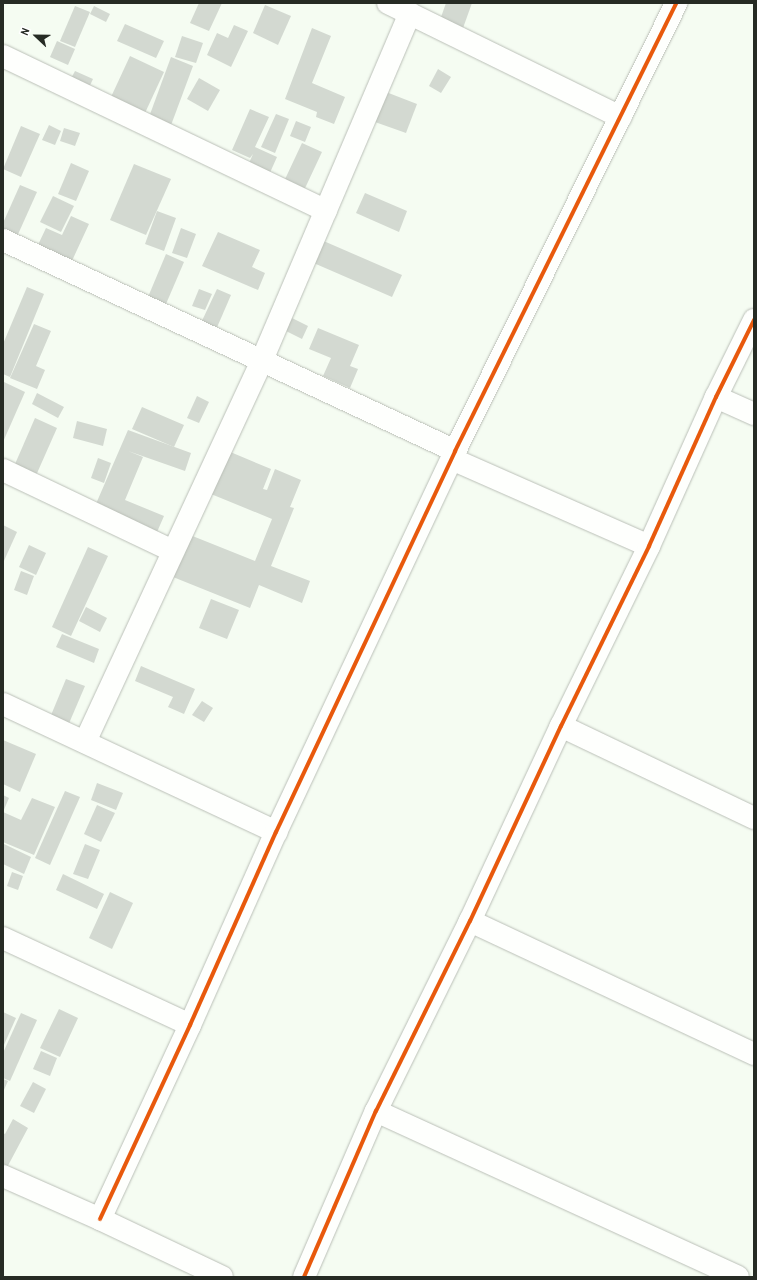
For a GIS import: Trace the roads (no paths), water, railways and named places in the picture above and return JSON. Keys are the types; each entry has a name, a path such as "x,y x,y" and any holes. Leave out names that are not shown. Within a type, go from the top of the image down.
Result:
{"street":[{"path":"388,3 621,117"},
{"path":"100,1219 190,1025 276,832 454,455 676,3"},
{"path":"85,742 262,360 410,13"},
{"path":"3,56 326,211"},
{"path":"3,240 262,360 454,455 649,546"},
{"path":"304,1277 376,1111 470,921 561,726 649,546 716,397 754,320"},
{"path":"716,397 754,414"},
{"path":"3,470 173,551"},
{"path":"3,704 276,832"},
{"path":"561,726 753,816"},
{"path":"470,921 754,1054"},
{"path":"3,938 190,1025"},
{"path":"376,1111 738,1277"},
{"path":"3,1176 100,1219 222,1277"}]}
